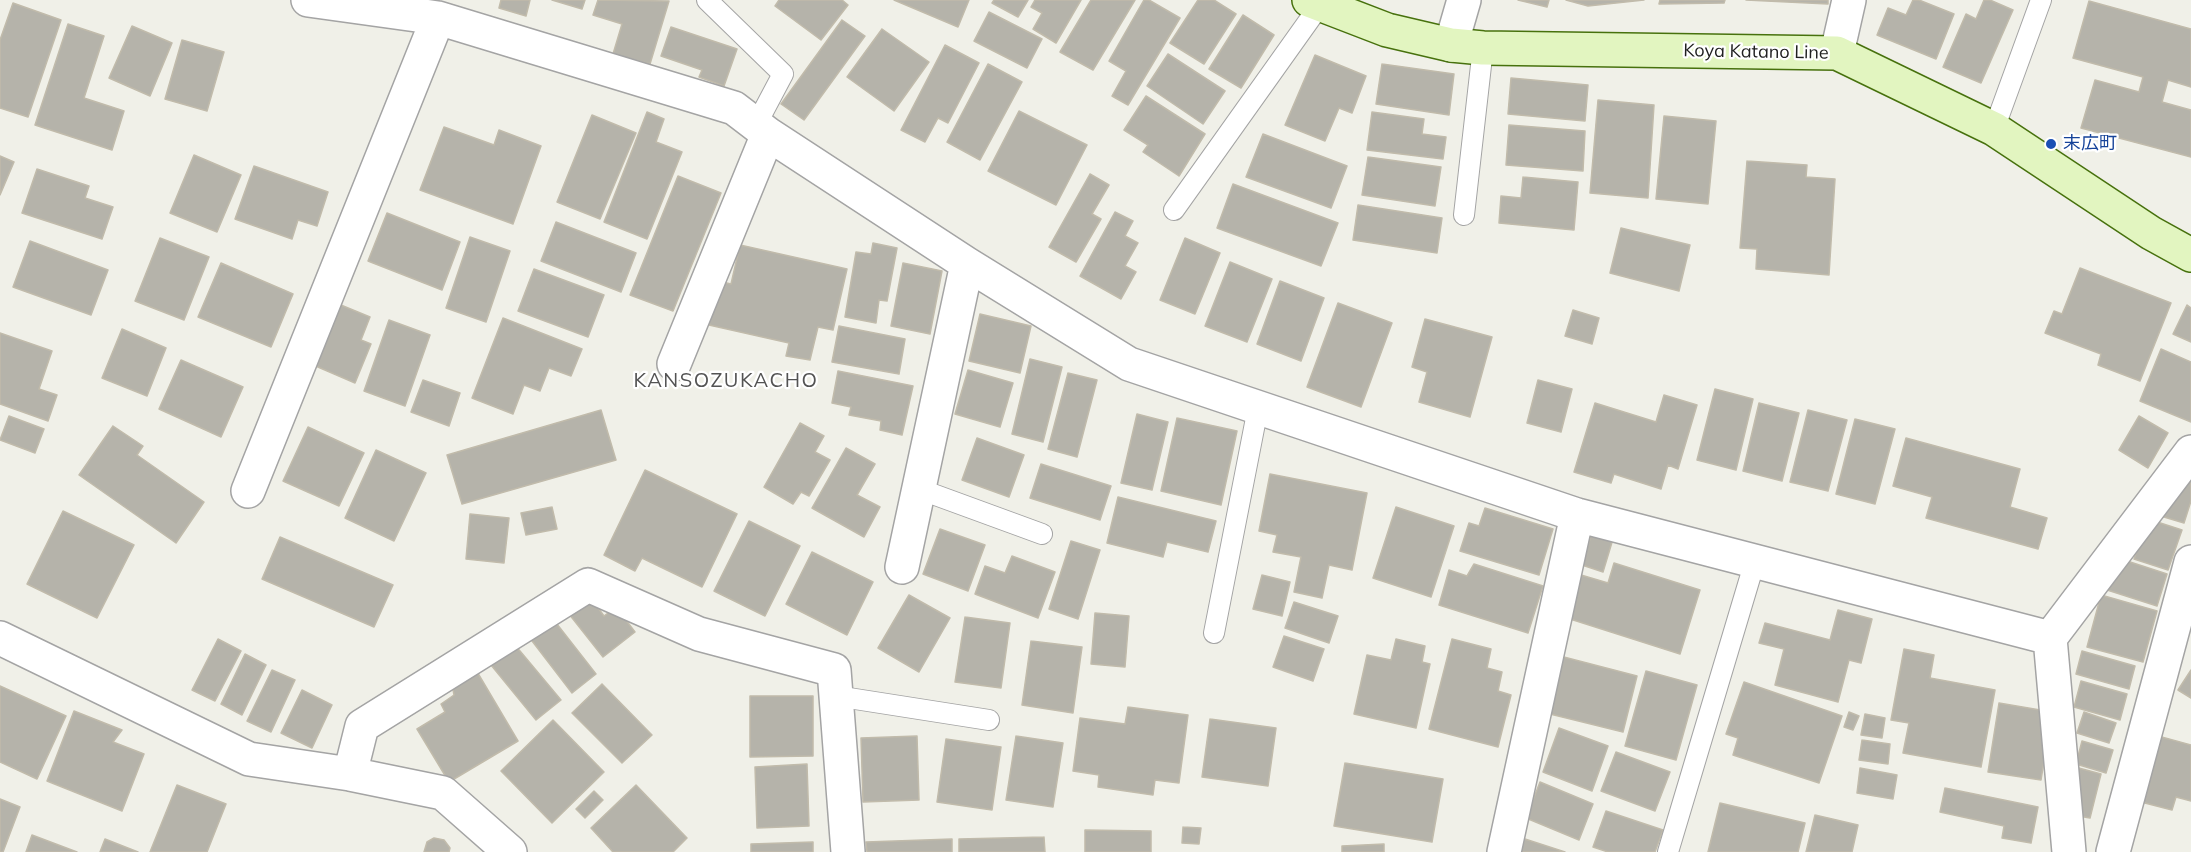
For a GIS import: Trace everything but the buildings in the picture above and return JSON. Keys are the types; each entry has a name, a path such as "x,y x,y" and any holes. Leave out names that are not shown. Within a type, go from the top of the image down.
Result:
{"main road":[{"name":"Koya Katano Line","path":"1314,3 1387,30 1451,45 1483,48 1837,53 1994,129 2151,233 2191,255"}],"street":[{"path":"308,0 438,18 734,108 762,129 967,264 1129,364 1577,515 2050,638"},
{"path":"1451,45 1464,0"},
{"path":"1837,53 1849,0"},
{"path":"248,491 438,18"},
{"path":"674,364 762,129"},
{"path":"902,567 967,264"},
{"path":"2069,852 2050,638 2191,452"},
{"path":"1504,852 1577,515"},
{"path":"2113,852 2191,562"},
{"path":"350,774 362,726 588,585 699,634 834,670 848,852"},
{"path":"0,639 249,759 350,774 444,793 510,852"}],"lane":[{"path":"707,0 783,74 762,129"},
{"path":"1994,129 2041,0"},
{"path":"1174,210 1314,3"},
{"path":"1464,215 1483,48"},
{"path":"1214,633 1258,408"},
{"path":"920,489 1042,534"},
{"path":"1668,852 1755,561"},
{"path":"836,696 989,720"}],"place":[{"name":"末広町","path":"2051,144"}],"district":[{"name":"KANSOZUKACHO","path":"726,381"}]}
